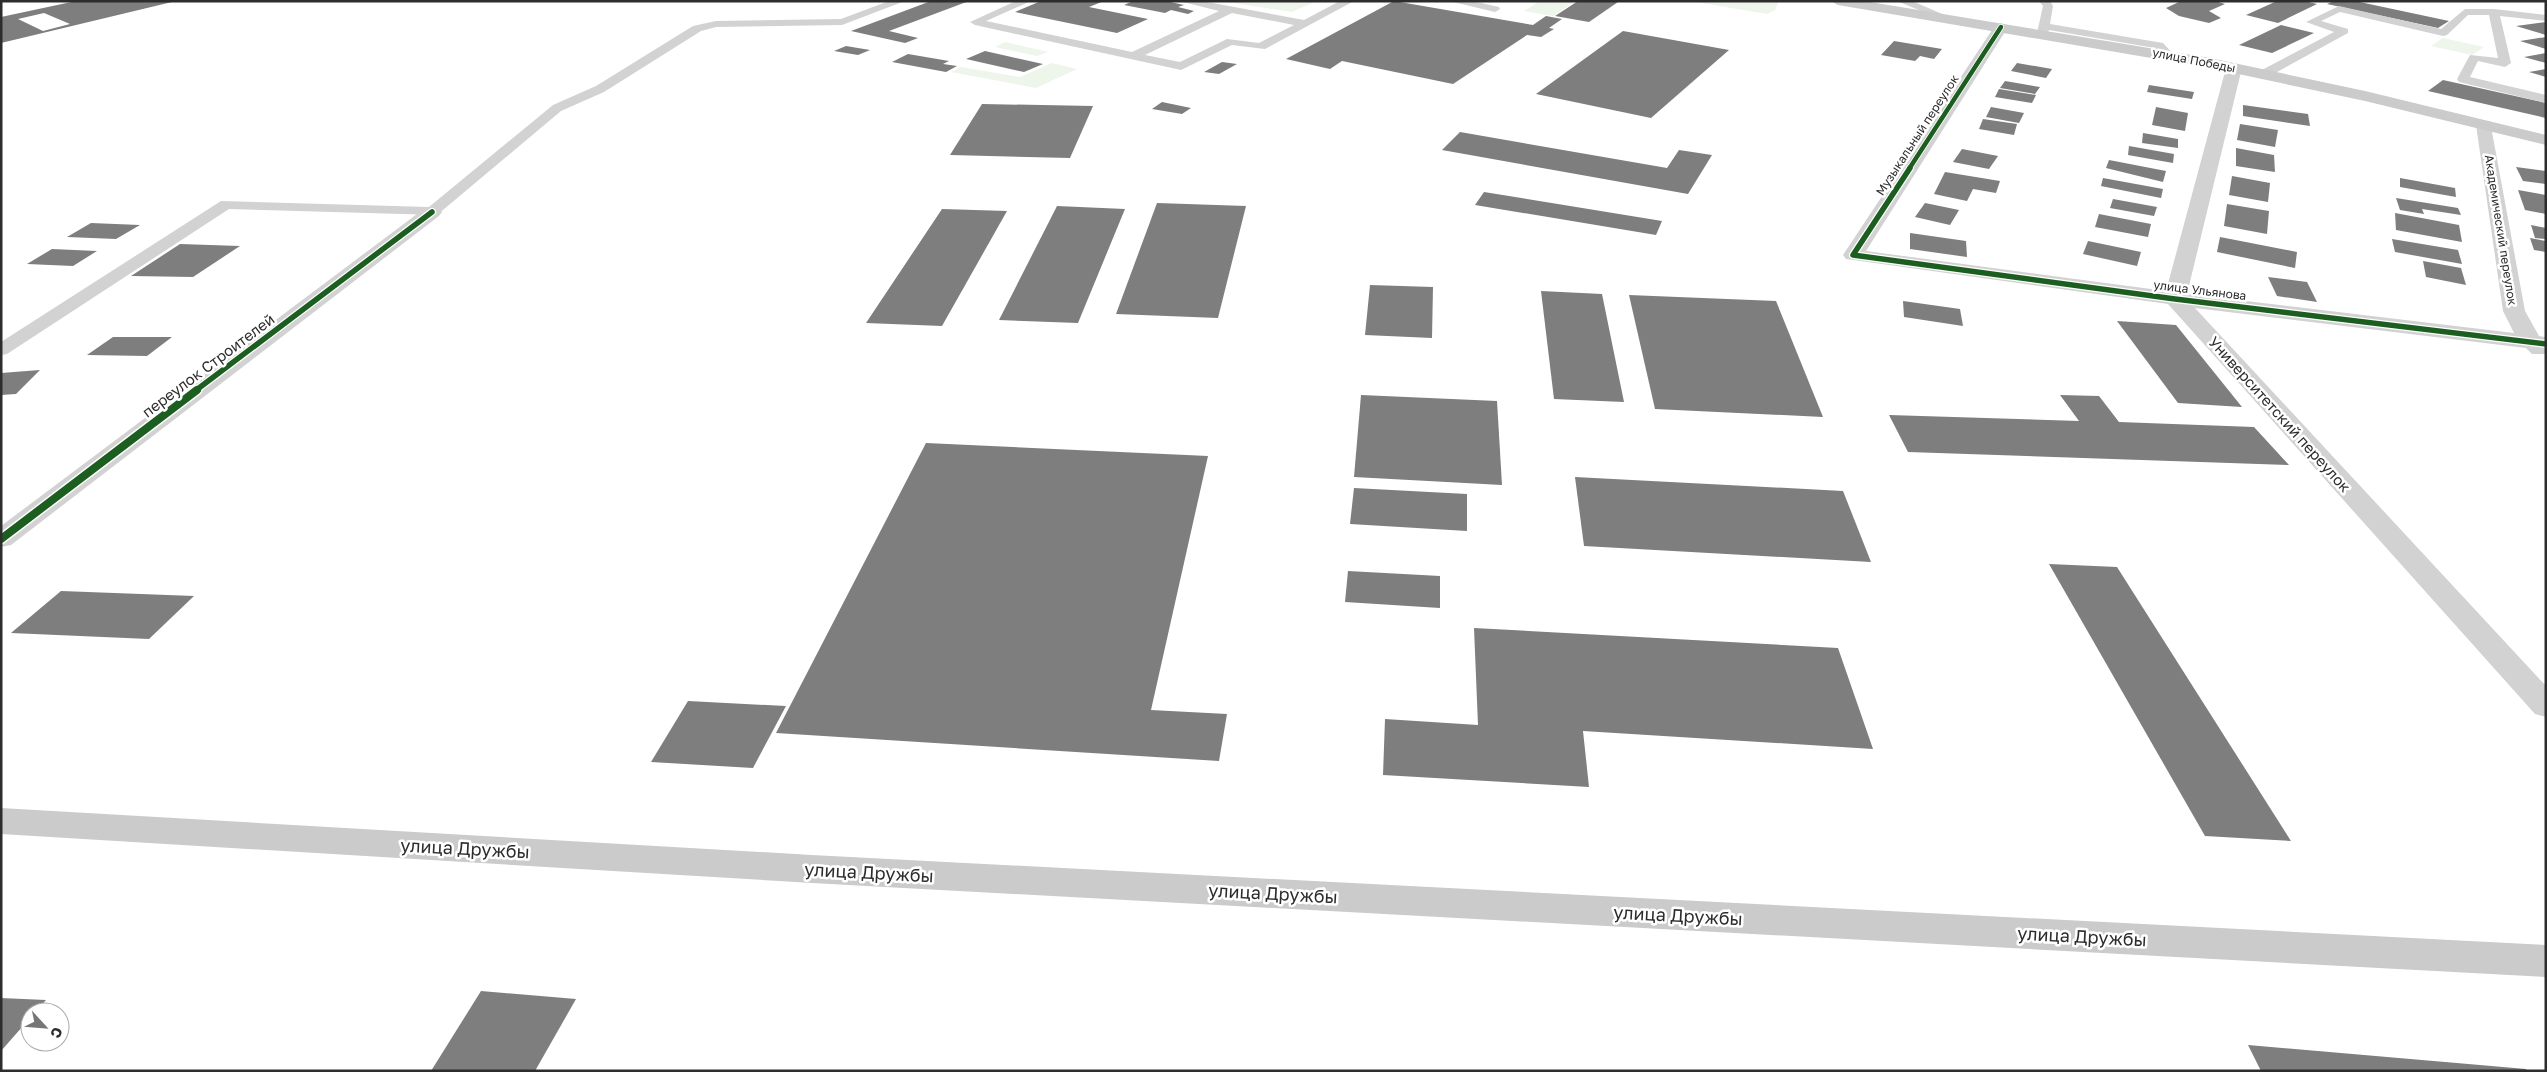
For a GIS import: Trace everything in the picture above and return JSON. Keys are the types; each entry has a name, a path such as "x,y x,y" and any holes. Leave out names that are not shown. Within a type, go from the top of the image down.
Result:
{"main road":[{"name":"улица Победы","path":"1838,1 2000,27 2044,30 2264,74 2546,140"},
{"name":"улица Дружбы","path":"1,821 812,869 2546,961"}],"street":[{"name":"Музыкальный переулок","path":"1853,255 2000,27"},
{"path":"2174,299 2234,68"},
{"name":"Академический переулок","path":"2484,125 2514,311 2520,326 2541,347"},
{"name":"переулок Строителей","path":"1,539 432,212"},
{"name":"улица Ульянова","path":"1853,255 2541,347"},
{"name":"Университетский переулок","path":"2174,299 2546,706"}],"lane":[{"path":"1,350 226,204 432,212 557,108 600,89 697,28 716,24 842,22 900,1"},
{"path":"1026,1 975,22 1181,66 1231,41 1261,47 1330,11 1354,2"},
{"path":"1184,1 1305,24"},
{"path":"1454,1 1495,9"},
{"path":"1902,1 1949,19"},
{"path":"2044,1 2048,6 2044,30"},
{"path":"2264,74 2344,31 2311,22 2339,9 2443,33 2465,12 2494,12 2546,18"},
{"path":"1133,56 1230,10"},
{"path":"2494,12 2505,63 2474,57 2463,78 2546,99"}],"shaded area":[{"path":"1221,1 1317,1 1292,12"},
{"path":"1540,1 1575,1 1553,16 1524,11"},
{"path":"1690,1 1777,1 1778,3 1775,10 1767,14"},
{"path":"2443,38 2484,47 2472,55 2431,46"},
{"path":"1005,42 1048,52 1037,56 995,47"},
{"path":"1052,63 1077,69 1036,88 951,72 961,67 1020,77"}],"building":[{"path":"76,1 172,1 1,43 1,17","holes":["44,13 70,24 43,31 18,19"]},
{"path":"931,1 969,1 889,31 918,38 905,43 851,31"},
{"path":"1041,1 1104,1 1089,7 1148,19 1117,33 1015,12"},
{"path":"1133,1 1166,1 1184,5 1178,7 1194,11 1188,14 1171,10 1165,13 1124,5"},
{"path":"1394,1 1533,25 1546,16 1562,19 1549,28 1554,29 1541,37 1527,35 1453,84 1342,61 1330,69 1286,59"},
{"path":"1578,1 1618,2 1589,22 1555,16"},
{"path":"2181,1 2215,1 2225,4 2209,11 2221,18 2209,23 2179,16 2166,8"},
{"path":"2277,1 2304,1 2317,4 2278,23 2246,15"},
{"path":"2334,1 2355,1 2449,21 2438,28 2327,4"},
{"path":"2546,22 2546,35 2516,26"},
{"path":"2281,25 2314,33 2272,53 2239,45"},
{"path":"1623,31 1729,50 1651,118 1536,94"},
{"path":"2546,37 2546,49 2520,41"},
{"path":"1894,41 1942,49 1934,59 1920,56 1915,61 1881,55"},
{"path":"846,46 870,50 858,55 834,51"},
{"path":"985,51 1043,64 1024,72 966,59"},
{"path":"2546,53 2546,63 2524,57"},
{"path":"908,54 949,61 943,64 957,66 946,72 892,62"},
{"path":"1222,62 1237,64 1219,74 1204,72"},
{"path":"2017,63 2052,69 2046,78 2011,71"},
{"path":"2546,69 2546,77 2529,72"},
{"path":"2443,80 2546,103 2546,118 2428,91"},
{"path":"2005,81 2040,87 2035,94 2000,88"},
{"path":"2149,85 2194,92 2192,99 2147,92"},
{"path":"1999,89 2036,95 2032,103 1995,97"},
{"path":"1162,102 1191,108 1182,114 1152,109"},
{"path":"982,104 1093,106 1070,158 950,155"},
{"path":"2243,105 2308,114 2310,126 2243,116"},
{"path":"1991,107 2024,113 2019,123 1986,117"},
{"path":"2156,107 2188,113 2185,131 2152,125"},
{"path":"1983,119 2017,124 2014,135 1979,129"},
{"path":"2240,124 2278,130 2275,147 2237,140"},
{"path":"1460,132 1667,168 1679,150 1712,155 1688,194 1442,150"},
{"path":"2143,133 2178,139 2178,148 2142,143"},
{"path":"2129,146 2174,154 2173,163 2128,155"},
{"path":"2236,148 2274,155 2275,172 2236,166"},
{"path":"1962,149 1998,156 1989,169 1953,162"},
{"path":"2109,160 2166,171 2163,182 2106,168"},
{"path":"2516,167 2546,171 2546,184 2523,181"},
{"path":"1945,172 2000,181 1996,193 1973,189 1967,201 1934,194"},
{"path":"2232,176 2270,183 2268,202 2229,195"},
{"path":"2103,178 2163,189 2161,198 2101,186"},
{"path":"2400,178 2455,188 2456,197 2400,187"},
{"path":"2518,190 2546,195 2546,214 2525,210"},
{"path":"1484,192 1662,221 1656,235 1475,205"},
{"path":"2396,198 2458,208 2461,215 2422,209 2424,214 2400,210"},
{"path":"2113,199 2157,207 2154,216 2110,208"},
{"path":"1157,203 1246,206 1218,318 1116,314"},
{"path":"1925,203 1959,210 1950,225 1915,217"},
{"path":"2227,204 2269,211 2267,234 2224,226"},
{"path":"1057,206 1125,209 1078,323 999,320"},
{"path":"942,209 1007,211 942,326 866,323"},
{"path":"2395,213 2459,225 2462,242 2396,230"},
{"path":"2099,214 2151,224 2148,237 2095,227"},
{"path":"91,223 140,225 116,239 67,237"},
{"path":"2531,225 2546,228 2546,239 2535,238"},
{"path":"1910,233 1966,241 1967,257 1910,249"},
{"path":"2220,237 2297,252 2295,268 2217,252"},
{"path":"2530,238 2546,241 2546,252 2534,250"},
{"path":"2392,239 2458,250 2462,264 2395,252"},
{"path":"2088,241 2141,252 2137,266 2083,254"},
{"path":"180,244 240,246 193,277 131,276"},
{"path":"52,249 97,251 73,266 27,264"},
{"path":"2423,261 2461,268 2466,285 2426,277"},
{"path":"2268,277 2307,282 2317,302 2277,296"},
{"path":"1370,285 1433,287 1432,338 1365,335"},
{"path":"1541,291 1602,294 1624,402 1554,399"},
{"path":"1629,295 1776,301 1823,417 1655,409"},
{"path":"1903,301 1960,309 1963,326 1904,317"},
{"path":"2117,321 2176,325 2242,407 2178,403"},
{"path":"113,337 172,337 147,356 87,355"},
{"path":"40,370 16,394 1,395 1,373"},
{"path":"1361,395 1497,401 1502,485 1354,477"},
{"path":"2060,395 2099,396 2119,422 2254,427 2289,465 1908,452 1889,415 2079,421"},
{"path":"926,443 1208,456 1151,710 1227,714 1219,761 776,733"},
{"path":"1575,477 1843,491 1871,562 1584,546"},
{"path":"1354,488 1467,494 1467,531 1350,524"},
{"path":"2049,564 2117,567 2291,841 2205,836"},
{"path":"1348,571 1440,576 1440,608 1345,602"},
{"path":"61,591 194,596 149,639 11,633"},
{"path":"1474,628 1838,648 1873,749 1583,731 1589,787 1383,775 1385,719 1478,725"},
{"path":"688,701 786,706 753,768 651,762"},
{"path":"481,991 576,999 535,1071 431,1071"},
{"path":"1,998 46,1000 44,1002 20,1002 20,1029 1,1051"},
{"path":"2248,1045 2526,1069 2527,1071 2261,1071"}],"cycle path":[{"path":"2001,27 1853,255 2175,299 2546,344"},
{"path":"1,539 432,212"}]}
